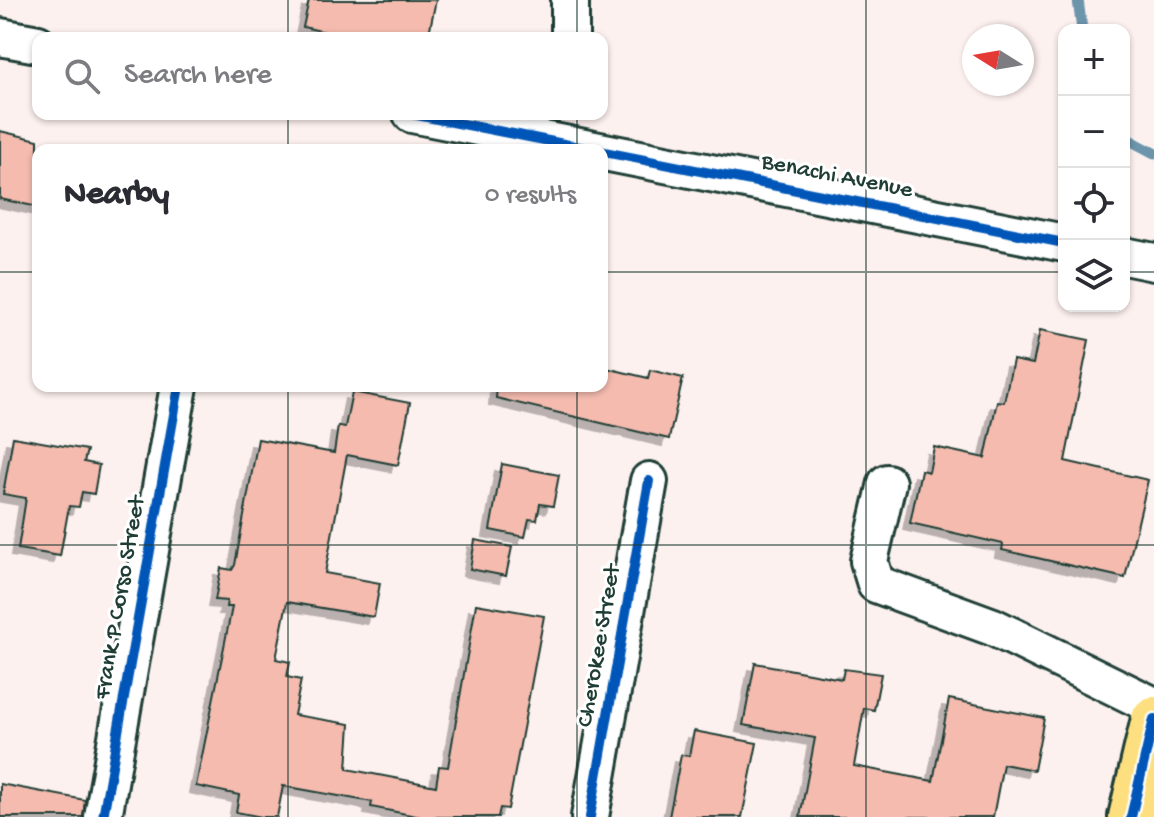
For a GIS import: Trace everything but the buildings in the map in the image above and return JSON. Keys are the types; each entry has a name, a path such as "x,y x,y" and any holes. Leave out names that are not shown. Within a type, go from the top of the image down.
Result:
{"main road":[{"path":"1131,817 1154,719"}],"street":[{"path":"570,0 570,32"},
{"path":"0,37 32,43"},
{"name":"Benachi Avenue","path":"476,120 571,129 1058,242"},
{"path":"1130,257 1154,262"},
{"name":"Frank P Corso Street","path":"103,817 178,392"},
{"name":"Cherokee Street","path":"590,817 649,481"},
{"path":"887,483 869,561 876,584 993,627 1154,706"}],"waterway":[{"path":"1078,0 1081,24"},
{"path":"1130,140 1154,153"}],"cycle path":[{"path":"442,120 564,144"},
{"path":"608,153 1058,242"},
{"path":"103,817 178,392"},
{"path":"590,817 649,481"},
{"path":"1131,817 1154,719"}]}
